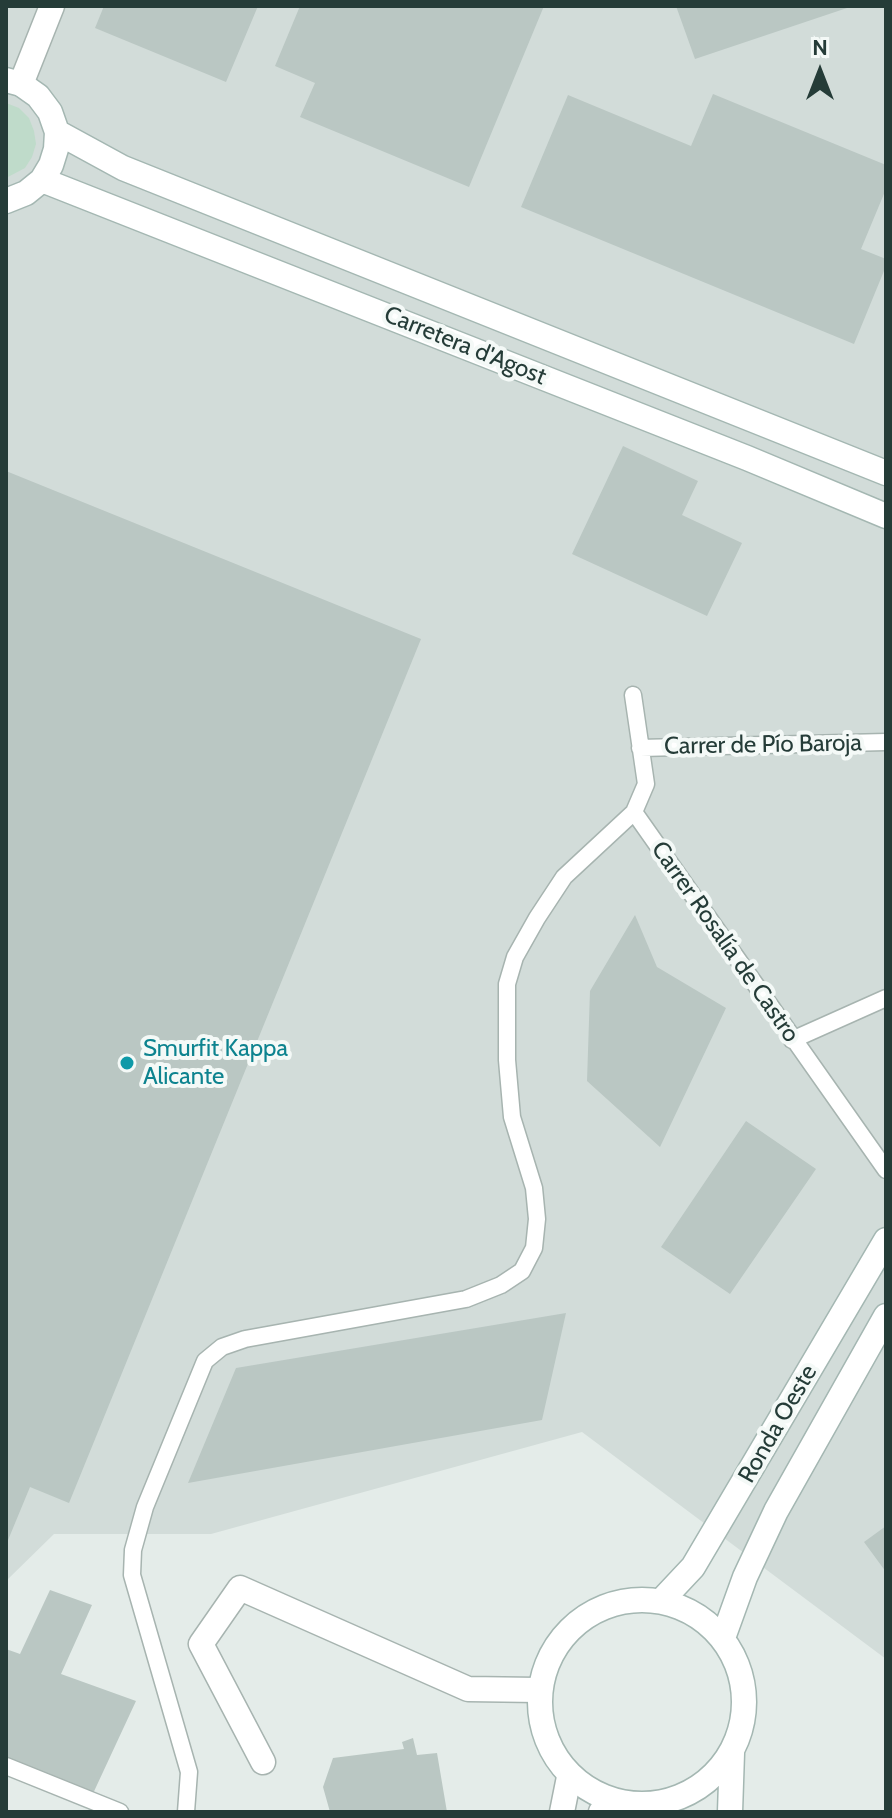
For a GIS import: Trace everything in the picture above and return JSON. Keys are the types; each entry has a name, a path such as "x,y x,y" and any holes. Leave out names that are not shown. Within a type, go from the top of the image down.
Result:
{"main road":[{"path":"6,201 26,193 42,180 56,149 57,132 50,112 38,96 14,82 52,6"},
{"name":"Carretera d'Agost","path":"57,132 123,168 886,473"},
{"name":"Carretera d'Agost","path":"42,180 747,458 886,516"},
{"name":"Ronda Oeste","path":"662,1600 693,1567 886,1240"},
{"name":"Ronda Oeste","path":"723,1638 745,1577 776,1511 886,1316"},
{"path":"263,1762 201,1644 240,1588 468,1689 538,1690"},
{"path":"730,1812 732,1753 746,1708 741,1669 723,1638 708,1623 662,1600 631,1599 584,1616 558,1641 538,1690 544,1739 569,1777 607,1807 645,1809 688,1795 732,1753"},
{"path":"562,1812 569,1777"}],"lane":[{"path":"186,1812 189,1772 185,1752 132,1575 133,1550 145,1507 205,1361 222,1347 245,1339 466,1299 501,1285 522,1271 534,1248 537,1219 534,1188 512,1117 507,1060 507,984 515,957 564,877 634,812 646,784 633,695"},
{"name":"Carrer de Pío Baroja","path":"640,748 886,742"},
{"name":"Carrer Rosalía de Castro","path":"634,812 886,1170"},
{"path":"792,1040 886,998"},
{"path":"6,1766 120,1812"}],"shaded area":[{"path":"6,6 886,6 886,1659 582,1432 211,1534 54,1534 6,1581"}],"green space":[{"path":"6,103 19,108 29,118 36,144 25,168 6,178"}],"building":[{"path":"104,6 258,6 226,82 95,28"},
{"path":"300,6 544,6 469,187 300,117 315,83 275,66"},
{"path":"676,6 850,6 850,7 695,59"},
{"path":"713,94 886,165 886,189 861,249 886,259 886,266 854,344 521,207 568,95 691,146"},
{"path":"623,446 698,481 682,515 742,543 707,616 572,554"},
{"name":"Smurfit Kappa Alicante","path":"6,471 421,639 69,1503 30,1487 6,1545"},
{"path":"635,915 657,967 726,1008 660,1147 587,1081 590,991"},
{"path":"746,1121 816,1169 730,1294 661,1247"},
{"path":"566,1313 542,1420 188,1483 236,1368"},
{"path":"886,1526 886,1572 864,1542"},
{"path":"50,1590 92,1605 61,1674 136,1701 90,1800 6,1766 6,1649 20,1654"},
{"path":"413,1738 417,1755 437,1753 447,1812 330,1812 323,1787 333,1758 404,1749 402,1742"}],"place":[{"name":"Smurfit Kappa Alicante","path":"127,1063"}]}
